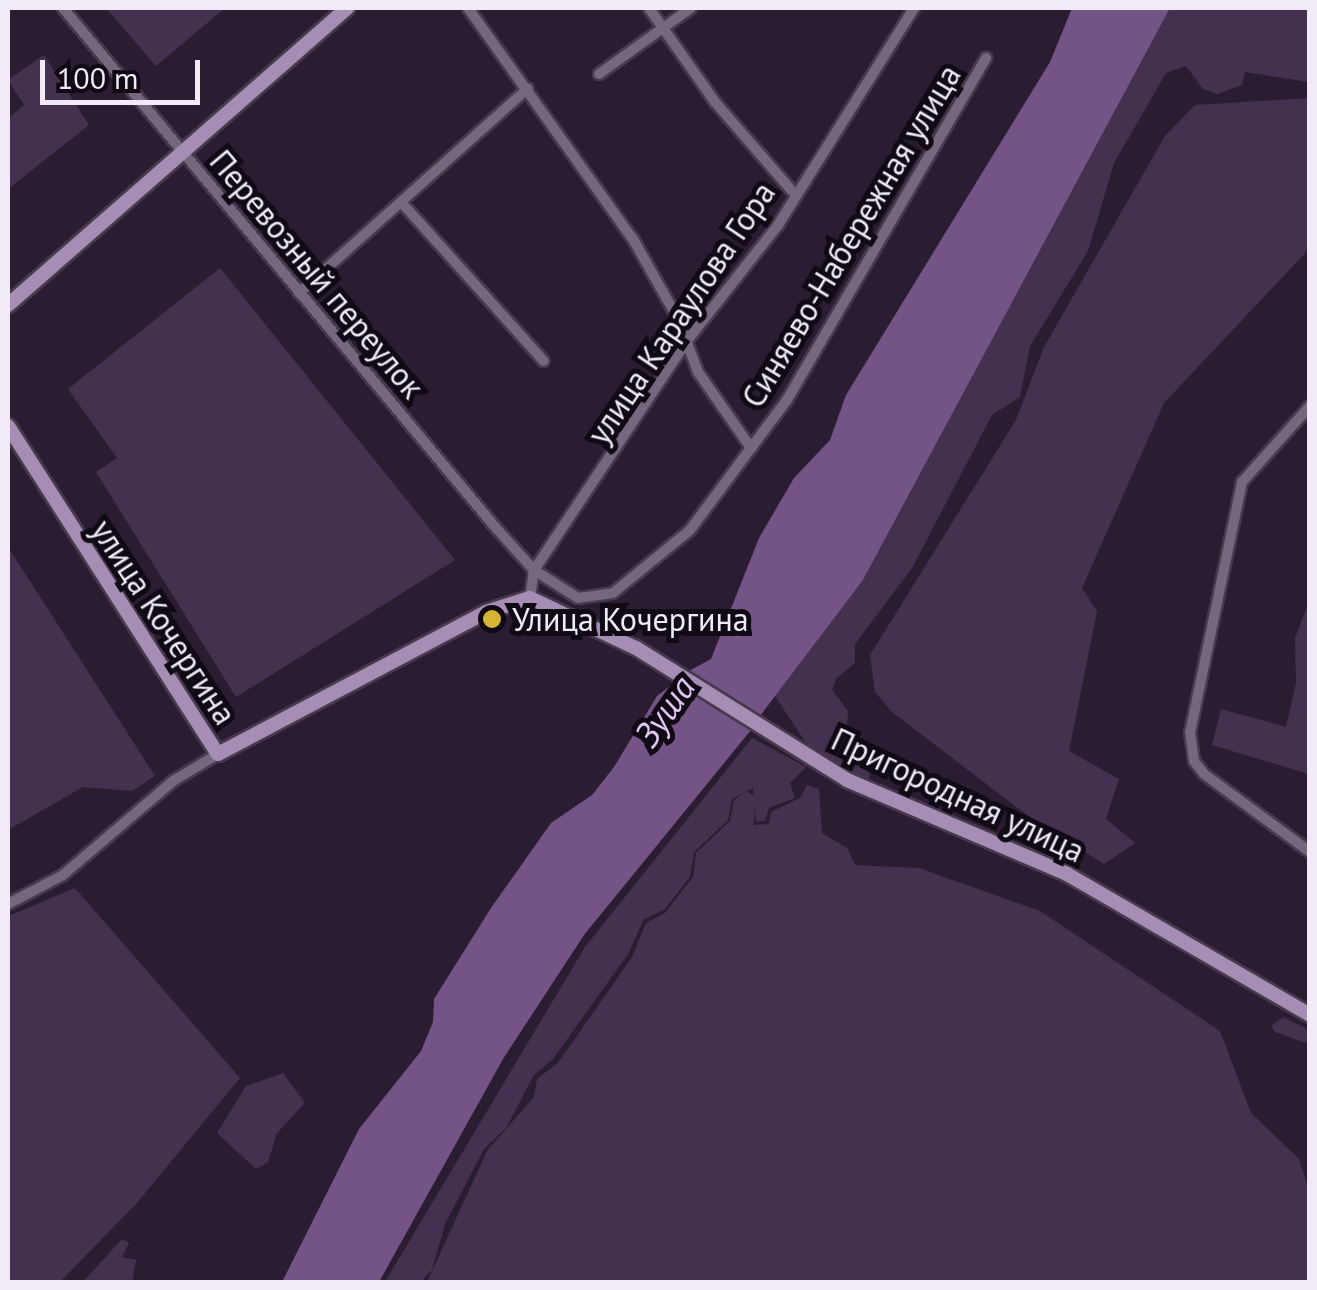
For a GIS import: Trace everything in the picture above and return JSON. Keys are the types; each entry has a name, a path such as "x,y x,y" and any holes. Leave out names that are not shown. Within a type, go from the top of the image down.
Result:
{"main road":[{"path":"8,306 348,8"},
{"name":"улица Кочергина","path":"8,426 218,754 486,612 530,598"},
{"name":"Пригородная улица","path":"530,598 636,648 884,798 1067,874 1310,1015"}],"street":[{"name":"Перевозный переулок","path":"63,8 534,570"},
{"path":"468,8 633,239 724,416 751,448"},
{"path":"650,8 715,102 793,192"},
{"path":"599,74 692,8"},
{"name":"улица Караулова Гора","path":"530,598 534,570 686,342 778,225 793,192 914,8"},
{"name":"Синяево-Набережная улица","path":"534,570 578,598 613,593 690,530 787,400 986,58"},
{"path":"299,292 528,88"},
{"path":"402,202 544,360"},
{"path":"1310,406 1242,482 1190,732 1204,774 1310,852"},
{"path":"8,904 63,874 174,781 218,754"}],"shaded area":[{"path":"106,8 225,8 156,66"},
{"path":"1170,8 1309,8 1309,82 1245,72 1242,85 1217,94 1203,89 1186,66 1166,73 1114,163 1088,251 1030,346 1020,397 992,415 912,568 855,644 855,663 836,679 832,690 848,711 845,756 870,771 868,782 845,774 810,749 773,693 863,580"},
{"path":"44,55 89,125 8,189 8,119 24,105 8,80"},
{"path":"1309,98 1309,249 1164,403 1082,588 1097,611 1069,751 1119,779 1106,819 1135,843 1104,864 1027,815 892,712 875,692 870,655 1016,420 1044,347 1165,136 1195,105"},
{"path":"220,268 455,560 236,697 96,472 117,458 68,389"},
{"path":"8,547 155,776 132,791 83,787 8,830"},
{"path":"1309,602 1309,774 1212,745 1221,709 1286,727 1296,683 1295,638"},
{"path":"752,738 806,767 790,783 795,798 769,808 765,821 756,822 753,788 732,799 728,820 694,852 690,877 664,910 644,919 628,954 553,1059 534,1075 506,1128 484,1149 445,1224 432,1270 421,1282 385,1282 585,947"},
{"path":"807,785 819,789 822,833 847,848 855,865 919,868 1040,911 1220,1031 1251,1113 1299,1159 1309,1190 1309,1282 427,1282 487,1151 534,1097 537,1079 558,1063 632,957 646,923 665,913 693,877 696,853 730,821 734,800 746,791 755,796 754,825 769,824 771,812 800,798"},
{"path":"75,888 240,1078 136,1204 60,1282 8,1282 8,916"},
{"path":"1283,1017 1309,1030 1309,1044 1275,1032 1271,1026"},
{"path":"283,1073 305,1103 277,1133 268,1162 256,1169 217,1133 246,1086"},
{"path":"122,1239 129,1243 122,1257 136,1260 132,1282 83,1282"}],"water":[{"path":"1072,8 1170,8 863,580 760,716 689,671 711,659 759,538 794,478 830,440 846,395 1050,62"},
{"name":"Зуша","path":"675,682 751,730 584,935 503,1059 379,1282 282,1282 359,1129 421,1051 433,1022 434,999 491,908 551,823 592,795 614,767 657,696"}],"place":[{"name":"Улица Кочергина","path":"492,619"}]}
